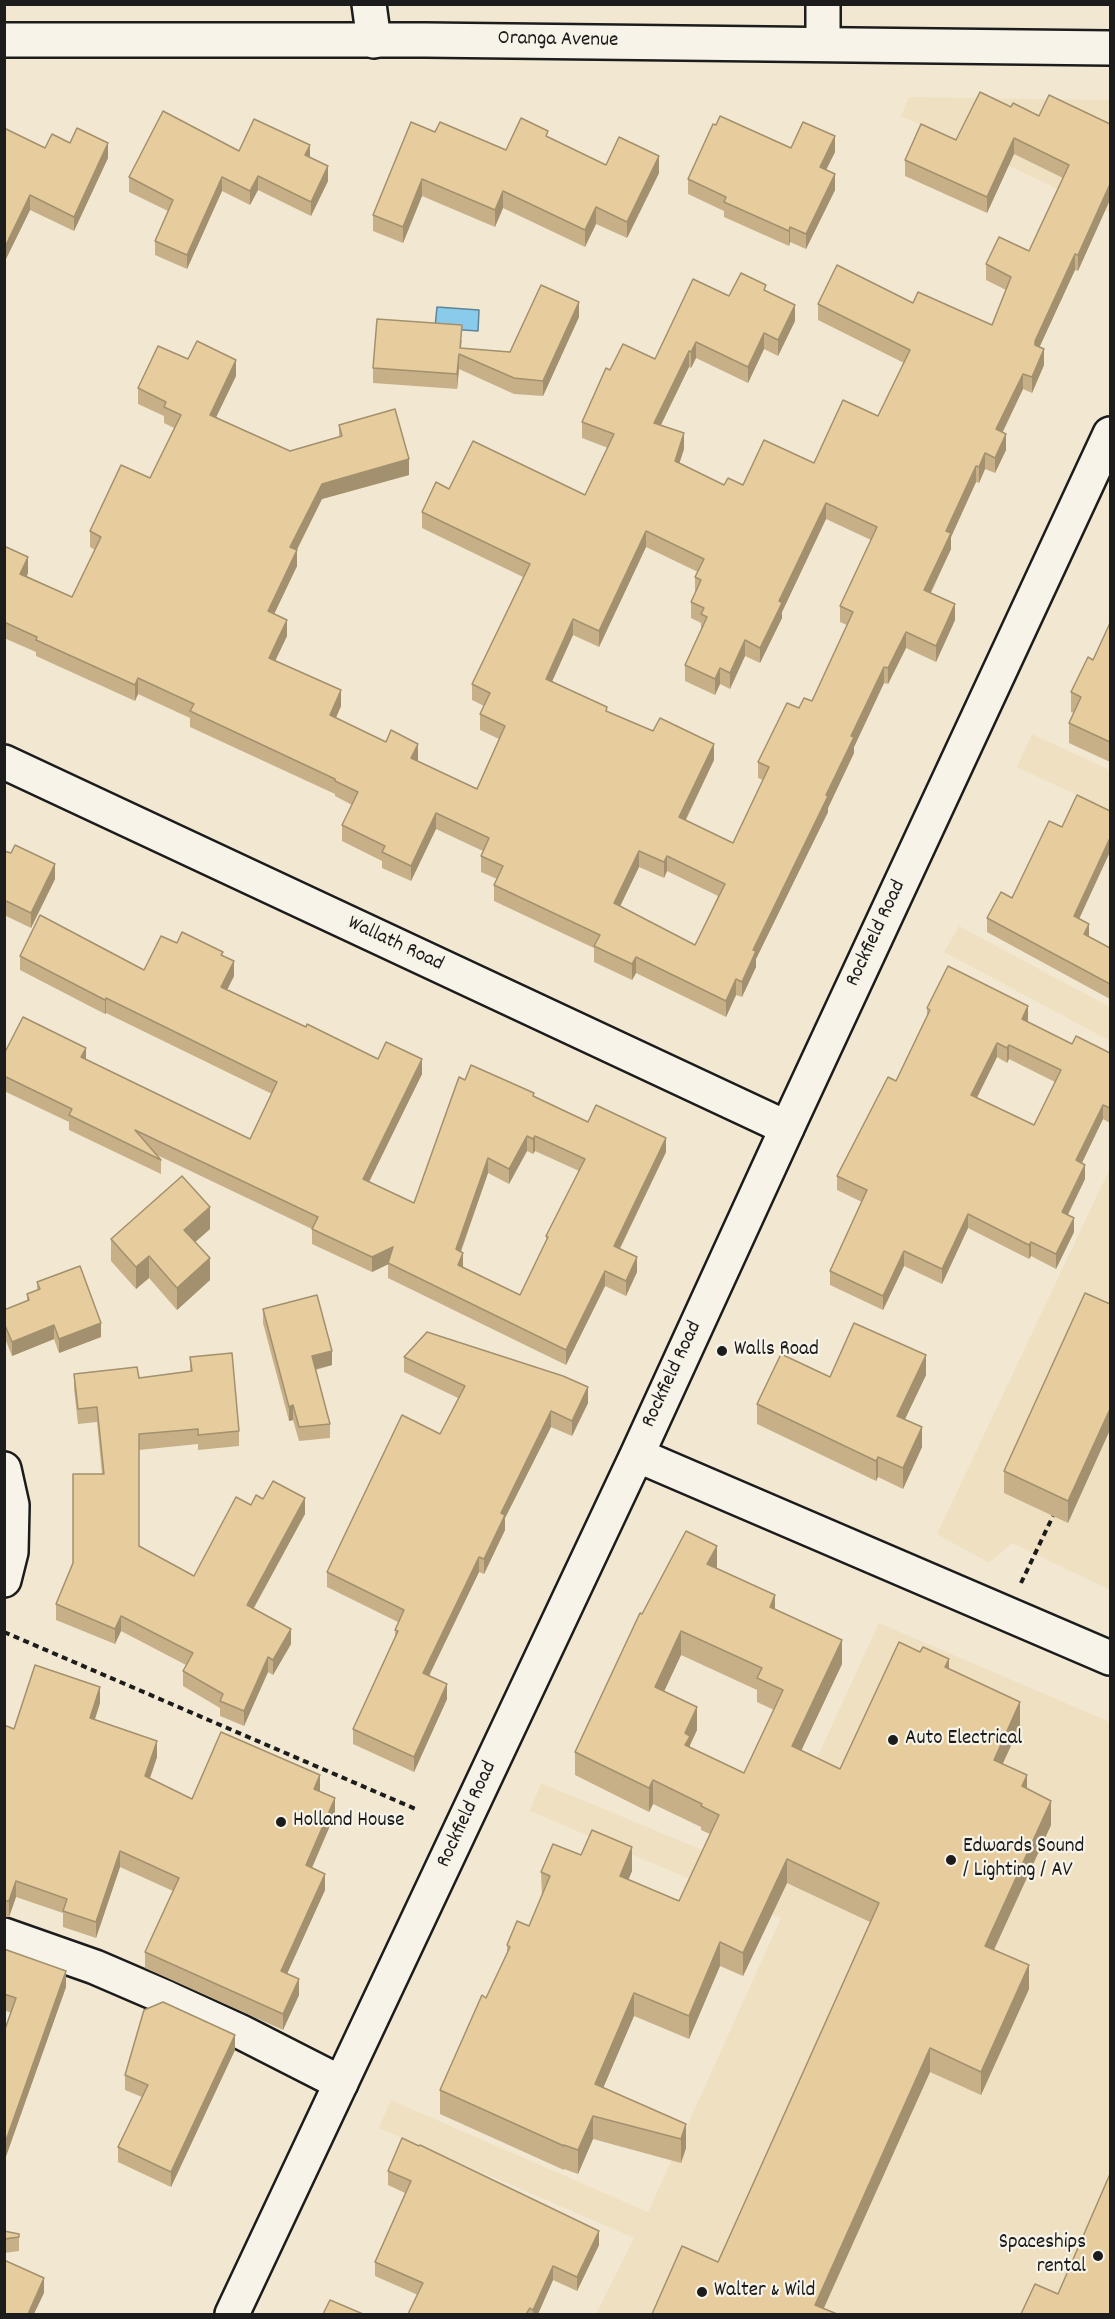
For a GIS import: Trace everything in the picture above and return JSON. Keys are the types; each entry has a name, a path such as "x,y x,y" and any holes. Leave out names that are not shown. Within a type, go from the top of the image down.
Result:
{"main road":[{"path":"369,4 374,40"},
{"path":"823,4 823,44"},
{"name":"Oranga Avenue","path":"4,40 374,40 1110,48"},
{"name":"Rockfield Road","path":"232,2314 637,1455 1110,434"},
{"name":"Wallath Road","path":"4,762 787,1128"},
{"path":"637,1455 1110,1658"},
{"path":"4,1469 12,1505 11,1552 4,1580"},
{"path":"4,1935 95,1967 177,2002 341,2083"}],"path":[{"path":"1018,1589 1053,1516"},
{"path":"4,1632 418,1810"}],"shaded area":[{"path":"909,97 1110,100 1110,213 901,116"},
{"path":"1032,734 1110,770 1110,811 1017,767"},
{"path":"959,926 1110,1007 1110,1041 944,952"},
{"path":"1110,1168 1110,1590 1012,1543 989,1563 937,1534"},
{"path":"879,1623 1110,1722 1110,2314 596,2314 634,2238 379,2128 391,2100 648,2212 781,1918 530,1811 541,1783 763,1875"}],"water":[{"path":"437,307 479,310 478,331 435,328"}],"building":[{"path":"980,92 1011,107 1013,103 1039,116 1049,95 1110,124 1110,184 1035,341 1035,345 1044,349 1032,377 1023,374 996,429 1006,434 995,458 985,453 979,467 976,466 946,531 951,533 924,590 955,604 936,646 906,632 888,668 884,667 851,736 854,737 826,795 828,796 753,950 756,951 742,982 736,979 726,1001 636,957 632,964 594,946 600,935 494,885 503,866 481,856 489,838 436,813 411,866 382,852 385,846 342,825 358,792 190,711 194,704 138,678 135,685 36,640 37,637 4,622 4,546 28,557 20,574 72,597 101,537 90,531 121,465 150,478 181,415 164,407 166,402 138,388 158,346 188,359 197,341 236,360 210,415 290,451 342,436 339,425 395,409 409,459 322,484 290,547 297,550 268,611 287,620 269,658 341,690 330,715 386,742 391,730 418,744 411,758 477,789 505,726 480,714 490,693 472,684 530,564 422,512 436,482 449,489 473,441 585,495 614,434 582,422 606,368 610,370 623,344 655,359 693,279 729,296 741,273 766,285 764,290 795,305 778,340 764,333 748,367 696,342 691,352 689,351 654,423 684,433 675,461 724,485 728,478 743,485 764,440 814,463 843,400 878,416 910,350 818,304 837,265 913,303 918,292 992,325 1011,277 986,264 999,237 1029,251 1069,165 1014,138 987,197 905,160 921,124 956,140","holes":["826,503 877,527 840,606 853,612 812,701 804,698 799,708 787,703 758,762 769,767 733,843 679,817 714,744 660,718 653,731 606,711 607,707 546,679 573,619 599,631 646,531 704,559 695,577 701,580 691,602 704,608 701,614 707,617 685,665 715,679 720,668 730,673 745,640 760,648 782,603 779,601","639,851 664,862 667,856 725,884 695,945 614,903"]},
{"path":"163,111 239,151 254,119 310,145 305,155 328,166 311,202 258,176 250,191 222,177 187,255 155,241 173,200 129,177"},
{"path":"720,116 791,148 803,122 835,136 820,167 835,174 806,234 790,227 789,231 724,202 726,197 688,179 713,124 716,125"},
{"path":"521,118 548,131 546,136 606,165 619,137 659,156 627,222 596,207 585,230 503,191 495,210 422,179 403,227 373,215 411,122 435,132 440,122 506,150"},
{"path":"4,128 45,148 52,134 70,143 77,128 108,143 74,217 30,195 4,249"},
{"path":"541,285 579,302 543,381 514,378 459,354 457,374 373,368 377,319 462,325 460,348 510,352"},
{"path":"1110,623 1110,742 1069,723 1081,697 1071,692 1088,657 1093,660"},
{"path":"1077,795 1110,811 1110,838 1074,916 1089,924 1084,934 1110,948 1110,984 987,918 1001,892 1012,898 1049,821 1062,827"},
{"path":"15,845 55,864 31,913 4,900 4,851 11,853"},
{"path":"40,915 144,970 161,936 177,943 182,932 223,952 221,955 234,961 221,987 306,1027 307,1024 378,1059 386,1042 422,1059 363,1179 414,1203 459,1077 465,1080 471,1065 534,1093 533,1096 588,1122 596,1105 666,1138 614,1246 637,1257 626,1281 605,1271 566,1350 388,1263 393,1247 372,1257 312,1229 318,1217 135,1130 161,1160 69,1115 72,1109 4,1076 4,1054 23,1017 86,1048 81,1057 250,1139 277,1082 106,998 105,1000 20,956","holes":["527,1136 533,1139 535,1136 585,1159 546,1236 548,1237 520,1295 458,1265 463,1253 456,1249 488,1158 509,1169"]},
{"path":"948,966 1028,1006 1022,1019 1072,1044 1076,1036 1110,1053 1110,1108 1103,1105 1076,1160 1085,1165 1062,1212 1074,1218 1056,1254 1031,1242 1029,1245 968,1214 942,1269 904,1251 883,1296 830,1271 867,1190 837,1176 888,1077 896,1081 930,1010 927,1008","holes":["997,1043 1007,1048 1009,1045 1061,1070 1034,1125 971,1095"]},
{"path":"182,1176 210,1207 184,1230 210,1258 177,1288 149,1256 136,1267 111,1239"},
{"path":"80,1266 101,1323 59,1339 54,1325 12,1342 4,1323 4,1310 29,1300 27,1294 40,1289 37,1282"},
{"path":"1085,1293 1110,1304 1110,1409 1068,1501 1004,1471"},
{"path":"317,1295 332,1351 312,1356 330,1424 299,1427 293,1405 289,1407 263,1309"},
{"path":"854,1323 926,1355 897,1416 922,1427 903,1468 878,1457 876,1461 757,1404 781,1354 830,1377"},
{"path":"427,1332 563,1376 588,1387 572,1421 551,1411 501,1513 505,1515 484,1559 479,1557 423,1673 447,1684 414,1757 353,1729 398,1631 395,1630 404,1610 327,1572 402,1415 440,1434 465,1386 404,1357"},
{"path":"232,1353 239,1431 198,1435 198,1429 139,1434 139,1546 194,1576 236,1497 251,1505 256,1495 263,1499 273,1481 305,1498 247,1605 291,1629 273,1660 268,1657 244,1711 220,1701 223,1694 183,1671 193,1653 121,1616 115,1629 56,1604 73,1563 73,1474 104,1474 97,1407 78,1409 74,1374 137,1367 139,1378 192,1371 190,1357"},
{"path":"686,1531 717,1546 707,1564 775,1595 770,1607 842,1640 792,1746 840,1769 899,1642 920,1652 923,1647 949,1659 945,1667 1020,1702 994,1760 1027,1775 1022,1786 1051,1801 985,1946 1029,1965 981,2072 930,2048 815,2305 837,2314 652,2314 682,2246 718,2262 879,1903 787,1859 743,1953 720,1942 689,2016 634,1993 595,2084 686,2124 681,2139 593,2116 578,2150 564,2146 440,2090 482,1995 486,1998 510,1947 507,1945 517,1921 529,1926 550,1876 541,1872 553,1844 581,1855 592,1830 632,1847 620,1876 679,1901 719,1815 653,1780 649,1788 575,1752 640,1613 642,1614","holes":["681,1631 762,1668 757,1678 783,1690 744,1773 685,1745 690,1736 685,1733 697,1707 655,1687"]},
{"path":"35,1665 100,1687 90,1718 157,1741 145,1776 192,1799 221,1732 320,1775 314,1789 335,1798 306,1865 325,1874 281,1971 299,1979 283,2014 145,1952 179,1878 120,1851 96,1922 63,1911 67,1899 16,1881 9,1901 4,1901 4,1725 14,1729"},
{"path":"4,1949 66,1971 4,2146 4,2032 16,1998 4,1994"},
{"path":"163,2002 235,2035 171,2172 118,2147 148,2085 125,2075 144,2010"},
{"path":"402,2138 599,2231 577,2277 553,2266 533,2310 530,2308 526,2314 408,2314 423,2283 375,2262 411,2181 388,2171"},
{"name":"Spaceships rental","path":"1110,2174 1110,2314 1021,2314 1035,2284 1058,2294"},
{"path":"4,2231 19,2234 19,2237 4,2239"},
{"path":"4,2260 44,2278 28,2314 4,2314"},
{"path":"330,2300 363,2314 323,2314"}],"place":[{"name":"Walls Road","path":"722,1351"},
{"name":"Auto Electrical","path":"893,1740"},
{"name":"Holland House","path":"281,1822"},
{"name":"Edwards Sound / Lighting / AV","path":"951,1860"},
{"name":"Spaceships rental","path":"1098,2256"},
{"name":"Walter & Wild","path":"702,2292"}]}
